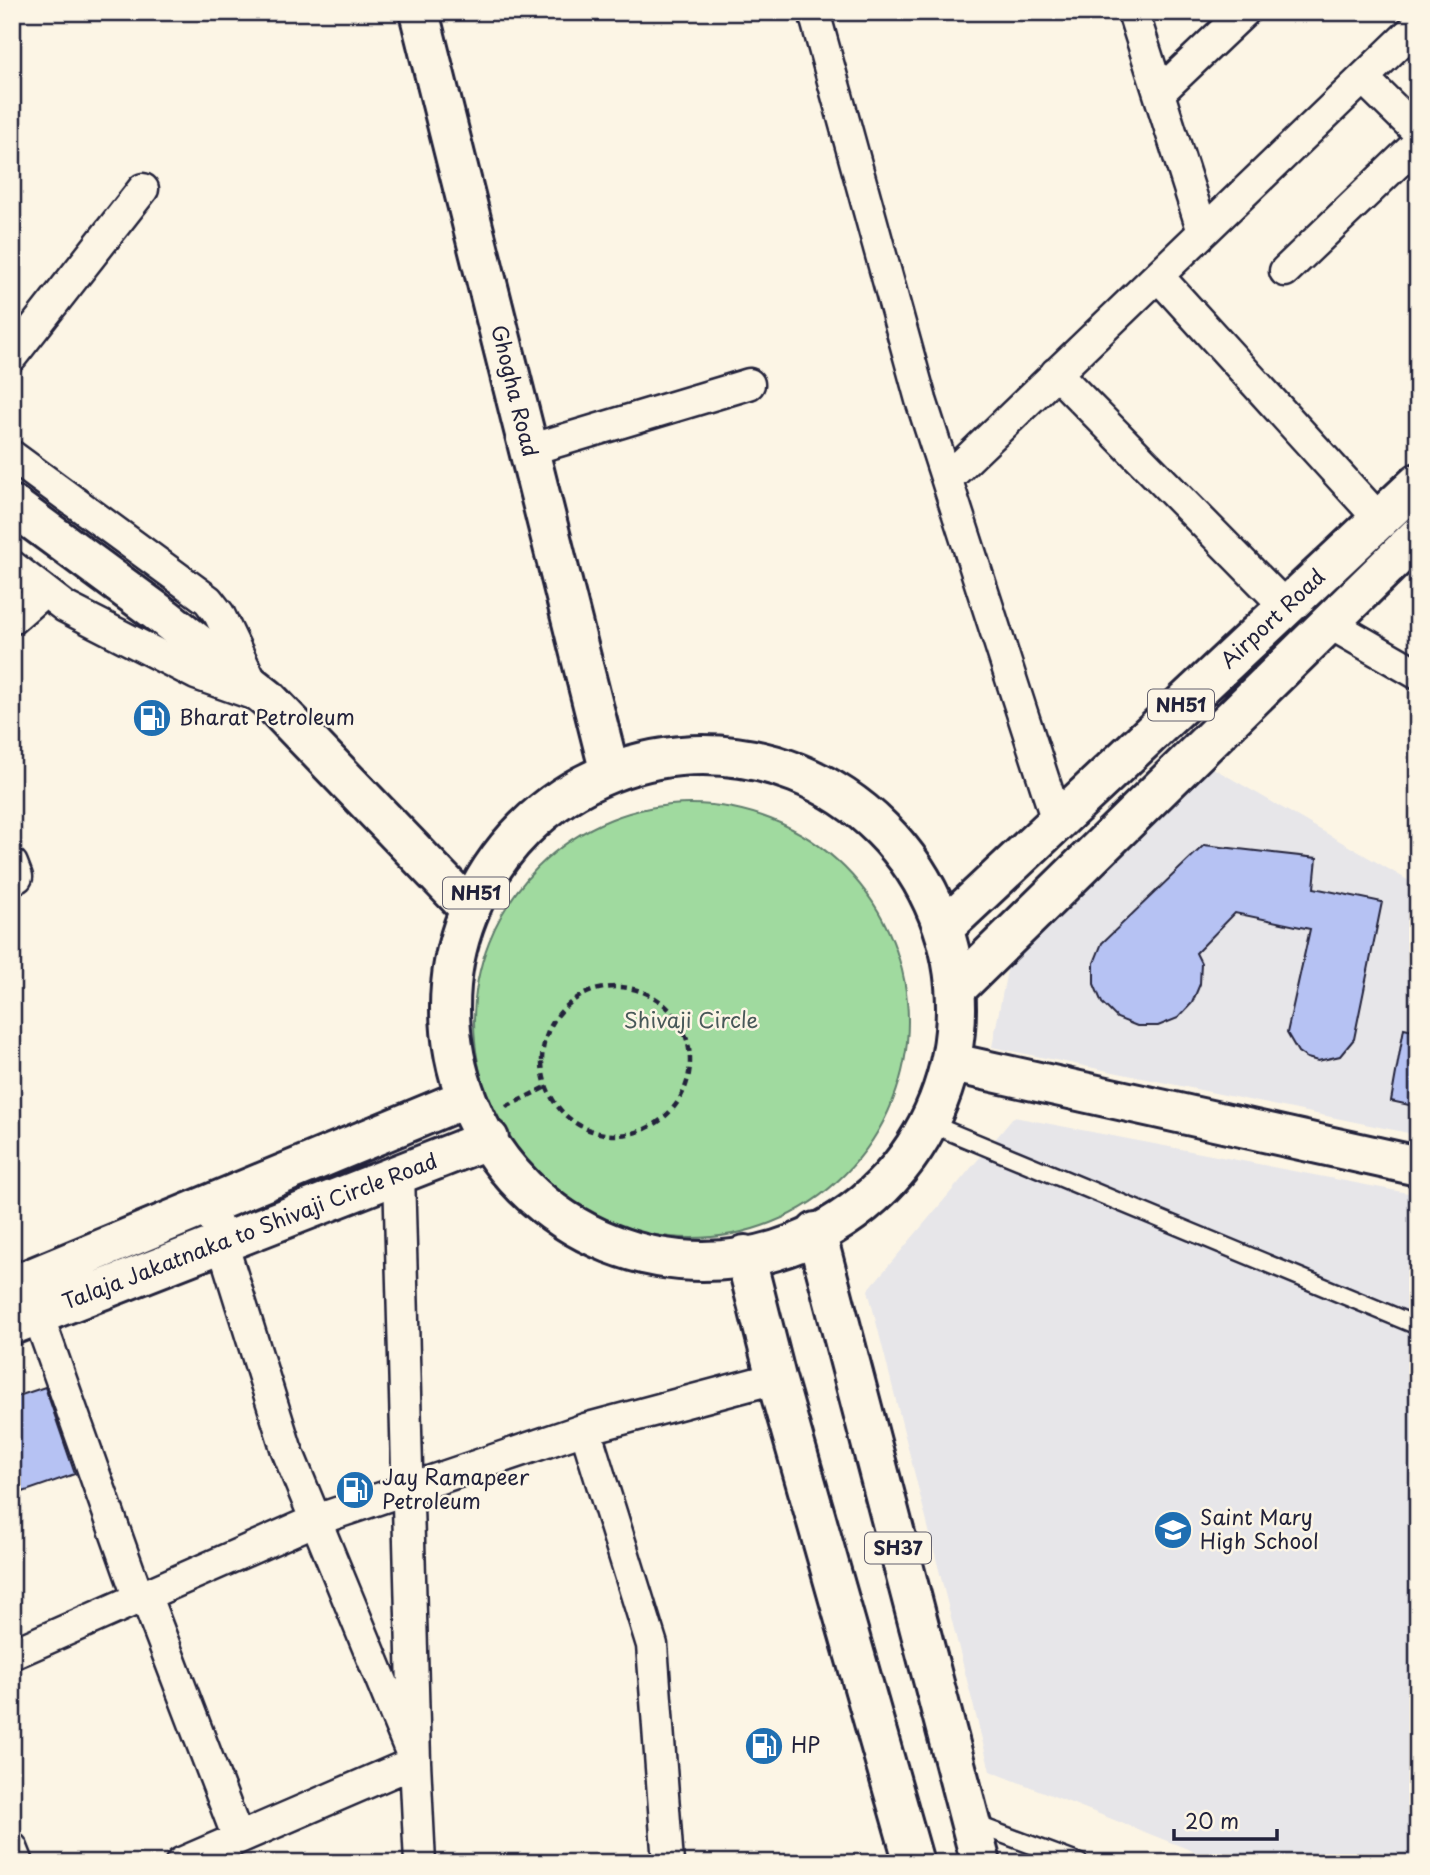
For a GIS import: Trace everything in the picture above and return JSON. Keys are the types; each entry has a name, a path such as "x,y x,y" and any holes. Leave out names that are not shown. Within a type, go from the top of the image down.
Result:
{"main road":[{"name":"Ghogha Road","path":"419,12 609,769"},
{"name":"Airport Road","path":"945,927 1418,483"},
{"path":"12,505 164,617 261,694 467,906"},
{"name":"Airport Road","path":"957,988 1418,536"},
{"path":"1255,635 1286,666"},
{"name":"NH51","path":"710,752 810,776 892,838 945,927 957,988 953,1063 931,1124 871,1201 785,1250 689,1263 594,1239 516,1182 477,1120 446,1002 467,906 524,823 609,769 710,752"},
{"path":"953,1063 1418,1166"},
{"name":"Talaja Jakatnaka to Shivaji Circle Road","path":"25,1320 399,1173 477,1120"},
{"name":"Talaja Jakatnaka to Shivaji Circle Road","path":"12,1286 210,1204 477,1120"},
{"name":"SH37","path":"816,1232 981,1863"},
{"path":"745,1255 776,1378 914,1863"}],"street":[{"path":"814,12 921,400 1057,821"},
{"path":"1133,12 1203,232"},
{"path":"1159,93 1244,12"},
{"path":"948,478 1418,25"},
{"path":"1363,78 1418,132"},
{"path":"1285,271 1418,143"},
{"path":"12,356 143,189"},
{"path":"1158,276 1379,519"},
{"path":"1056,373 1286,607"},
{"path":"529,450 749,384"},
{"path":"12,456 208,600 219,614 261,694"},
{"path":"12,566 65,607 196,674 261,694"},
{"path":"12,620 44,591"},
{"path":"1329,623 1418,674"},
{"path":"399,1173 420,1863"},
{"path":"210,1204 286,1448 415,1762"},
{"path":"25,1320 142,1598 238,1838"},
{"path":"12,1654 316,1520 585,1429 776,1378"},
{"path":"585,1429 652,1645 668,1863"},
{"path":"181,1863 415,1762"},
{"path":"12,1848 18,1863"}],"lane":[{"path":"931,1124 1418,1326"},
{"path":"969,1822 1080,1863"}],"path":[{"path":"618,986 647,993 671,1010 686,1034 691,1064 684,1092 667,1116 642,1131 613,1136 585,1129 561,1111 546,1087 541,1058 547,1029 565,1006 590,990 618,986"},
{"path":"477,1120 546,1087"}],"shaded area":[{"path":"1206,764 1418,886 1418,1135 992,1047 1011,950"},
{"name":"Saint Mary High School","path":"1014,1117 1418,1195 1418,1863 1223,1863 990,1771 868,1290"}],"green space":[{"name":"Shivaji Circle","path":"691,804 733,808 774,820 812,840 845,867 872,900 892,938 904,979 908,1021 904,1063 892,1104 872,1142 845,1175 812,1202 774,1222 733,1234 691,1238 649,1234 608,1222 570,1202 537,1175 510,1142 490,1104 478,1063 474,1021 478,979 490,938 510,900 537,867 570,840 608,820 649,808"}],"building":[{"path":"1204,845 1317,858 1314,888 1382,902 1354,1039 1340,1056 1318,1061 1307,1058 1298,1052 1287,1033 1310,929 1235,913 1196,953 1201,963 1200,984 1192,1003 1178,1018 1158,1026 1137,1026 1117,1018 1102,1003 1094,984 1094,963 1102,943"},
{"path":"1404,1028 1418,1031 1418,1107 1391,1101"},
{"path":"45,1387 75,1474 23,1492 12,1462 12,1398"}],"place":[{"name":"Bharat Petroleum","path":"152,718"},
{"name":"Jay Ramapeer Petroleum","path":"355,1490"},
{"name":"Saint Mary High School","path":"1173,1530"},
{"name":"HP","path":"764,1746"}]}
